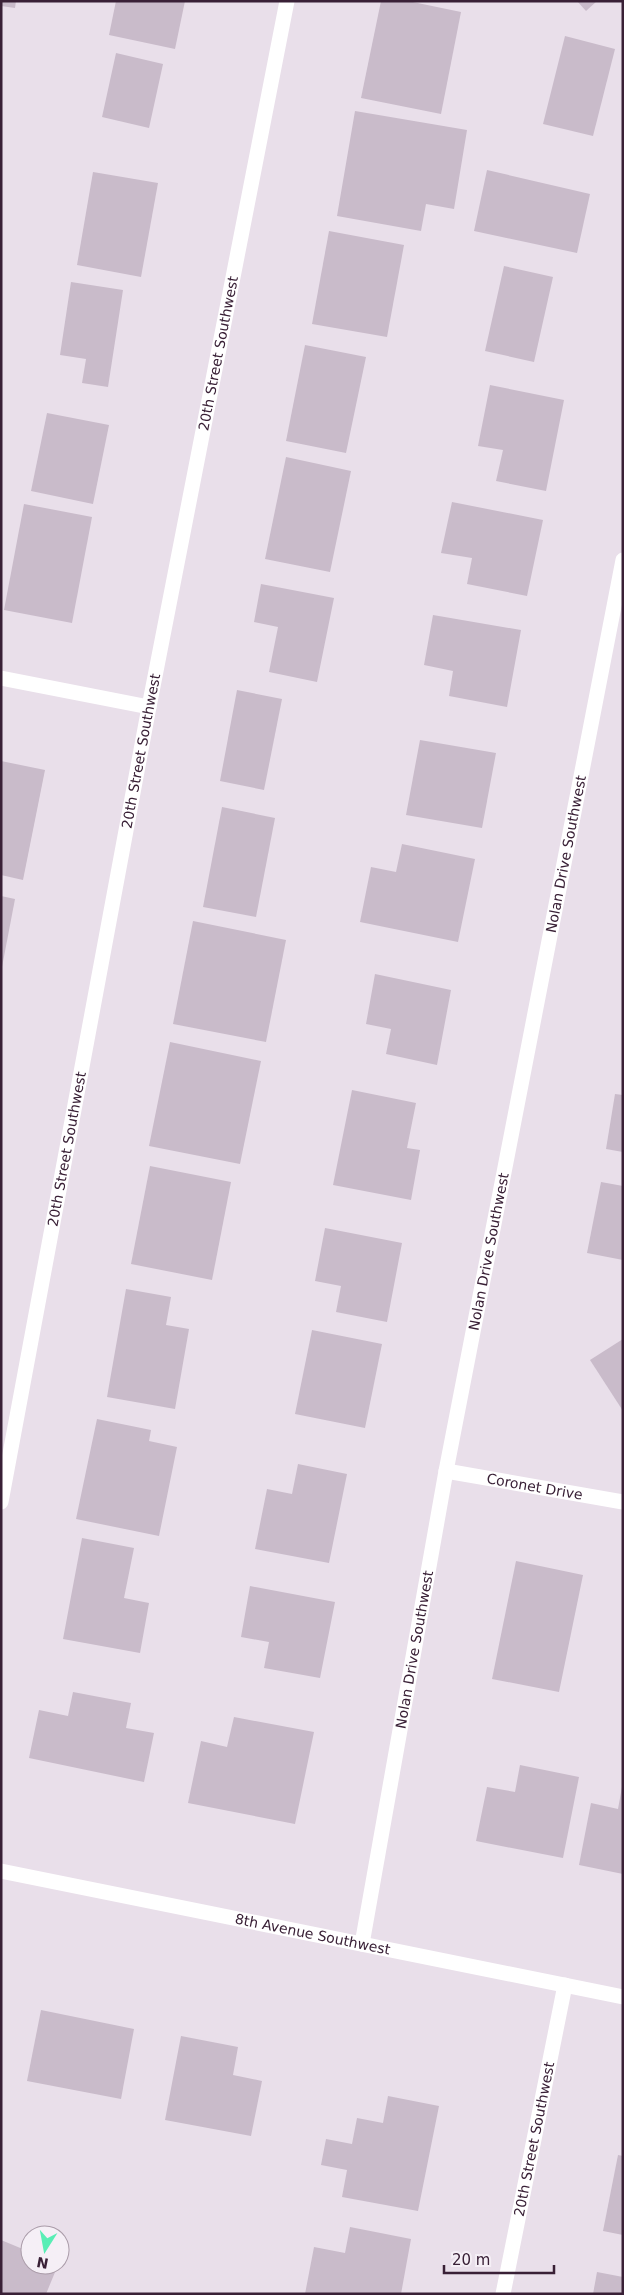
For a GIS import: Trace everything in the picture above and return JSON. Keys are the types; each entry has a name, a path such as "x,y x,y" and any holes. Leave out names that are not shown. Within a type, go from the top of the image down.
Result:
{"street":[{"name":"20th Street Southwest","path":"1,1502 148,707 287,1"},
{"name":"Nolan Drive Southwest","path":"362,1944 446,1471 623,560"},
{"path":"1,678 148,707"},
{"name":"Coronet Drive","path":"446,1471 623,1502"},
{"name":"8th Avenue Southwest","path":"1,1871 623,1997"},
{"name":"20th Street Southwest","path":"503,2294 565,1985"}],"building":[{"path":"1,1 16,1 15,8 1,6"},
{"path":"116,1 185,1 175,49 109,35"},
{"path":"381,1 408,1 461,12 441,114 361,98"},
{"path":"577,1 597,1 586,11"},
{"path":"565,36 615,49 593,136 543,124"},
{"path":"116,53 163,64 149,128 102,117"},
{"path":"355,111 467,130 454,209 426,204 421,231 337,216"},
{"path":"487,170 590,194 577,253 474,231"},
{"path":"93,172 158,183 141,277 77,265"},
{"path":"329,231 404,245 387,337 312,324"},
{"path":"504,266 553,277 534,362 485,351"},
{"path":"71,282 123,290 108,387 82,383 86,359 60,355"},
{"path":"305,345 366,357 346,453 286,441"},
{"path":"490,385 564,400 546,491 496,481 503,450 478,446"},
{"path":"47,413 109,425 93,504 31,491"},
{"path":"286,457 351,471 330,572 265,559"},
{"path":"452,502 543,520 527,596 467,584 472,558 441,553"},
{"path":"24,504 92,517 72,623 4,610"},
{"path":"261,584 334,598 317,682 269,672 278,627 254,622"},
{"path":"433,615 521,630 507,707 449,696 453,671 424,665"},
{"path":"237,690 282,699 264,790 220,781"},
{"path":"420,740 496,753 482,828 406,815"},
{"path":"1,761 45,770 23,880 1,875"},
{"path":"222,807 275,818 256,917 203,907"},
{"path":"402,844 475,859 458,942 360,922 371,867 396,872"},
{"path":"1,896 15,899 2,967 1,967"},
{"path":"193,921 286,940 266,1042 173,1024"},
{"path":"375,974 451,990 437,1065 386,1054 391,1029 366,1024"},
{"path":"170,1042 261,1061 240,1164 149,1146"},
{"path":"352,1090 416,1103 407,1148 420,1150 411,1200 333,1185"},
{"path":"615,1094 623,1095 623,1152 606,1149"},
{"path":"150,1166 231,1182 212,1280 131,1264"},
{"path":"601,1182 623,1186 623,1260 587,1253"},
{"path":"325,1228 402,1243 387,1322 336,1312 341,1286 315,1281"},
{"path":"126,1289 171,1297 166,1325 189,1329 175,1409 107,1397"},
{"path":"312,1330 382,1344 365,1428 295,1414"},
{"path":"623,1339 623,1411 590,1360"},
{"path":"97,1419 151,1430 149,1441 177,1447 159,1536 76,1519"},
{"path":"298,1464 347,1474 329,1563 255,1549 267,1489 292,1494"},
{"path":"82,1538 134,1548 124,1598 149,1603 140,1653 63,1639"},
{"path":"516,1561 583,1575 559,1692 492,1679"},
{"path":"250,1586 335,1602 320,1678 264,1668 269,1642 241,1637"},
{"path":"73,1692 131,1703 126,1728 154,1733 144,1782 29,1758 39,1710 68,1716"},
{"path":"234,1717 314,1732 295,1824 188,1803 201,1741 227,1747"},
{"path":"520,1765 579,1777 563,1858 476,1841 487,1787 515,1792"},
{"path":"622,1787 623,1874 579,1865 591,1803 618,1809"},
{"path":"41,2010 134,2029 121,2099 27,2081"},
{"path":"181,2036 238,2047 233,2075 262,2081 251,2136 165,2120"},
{"path":"388,2096 439,2106 418,2211 342,2197 347,2170 321,2165 326,2139 352,2144 357,2118 383,2123"},
{"path":"618,2155 623,2156 623,2235 603,2231"},
{"path":"350,2227 411,2239 401,2294 305,2294 314,2247 345,2253"},
{"path":"1,2240 20,2248 20,2275 54,2275 46,2294 1,2294"},
{"path":"597,2272 623,2277 623,2294 593,2294"}]}
